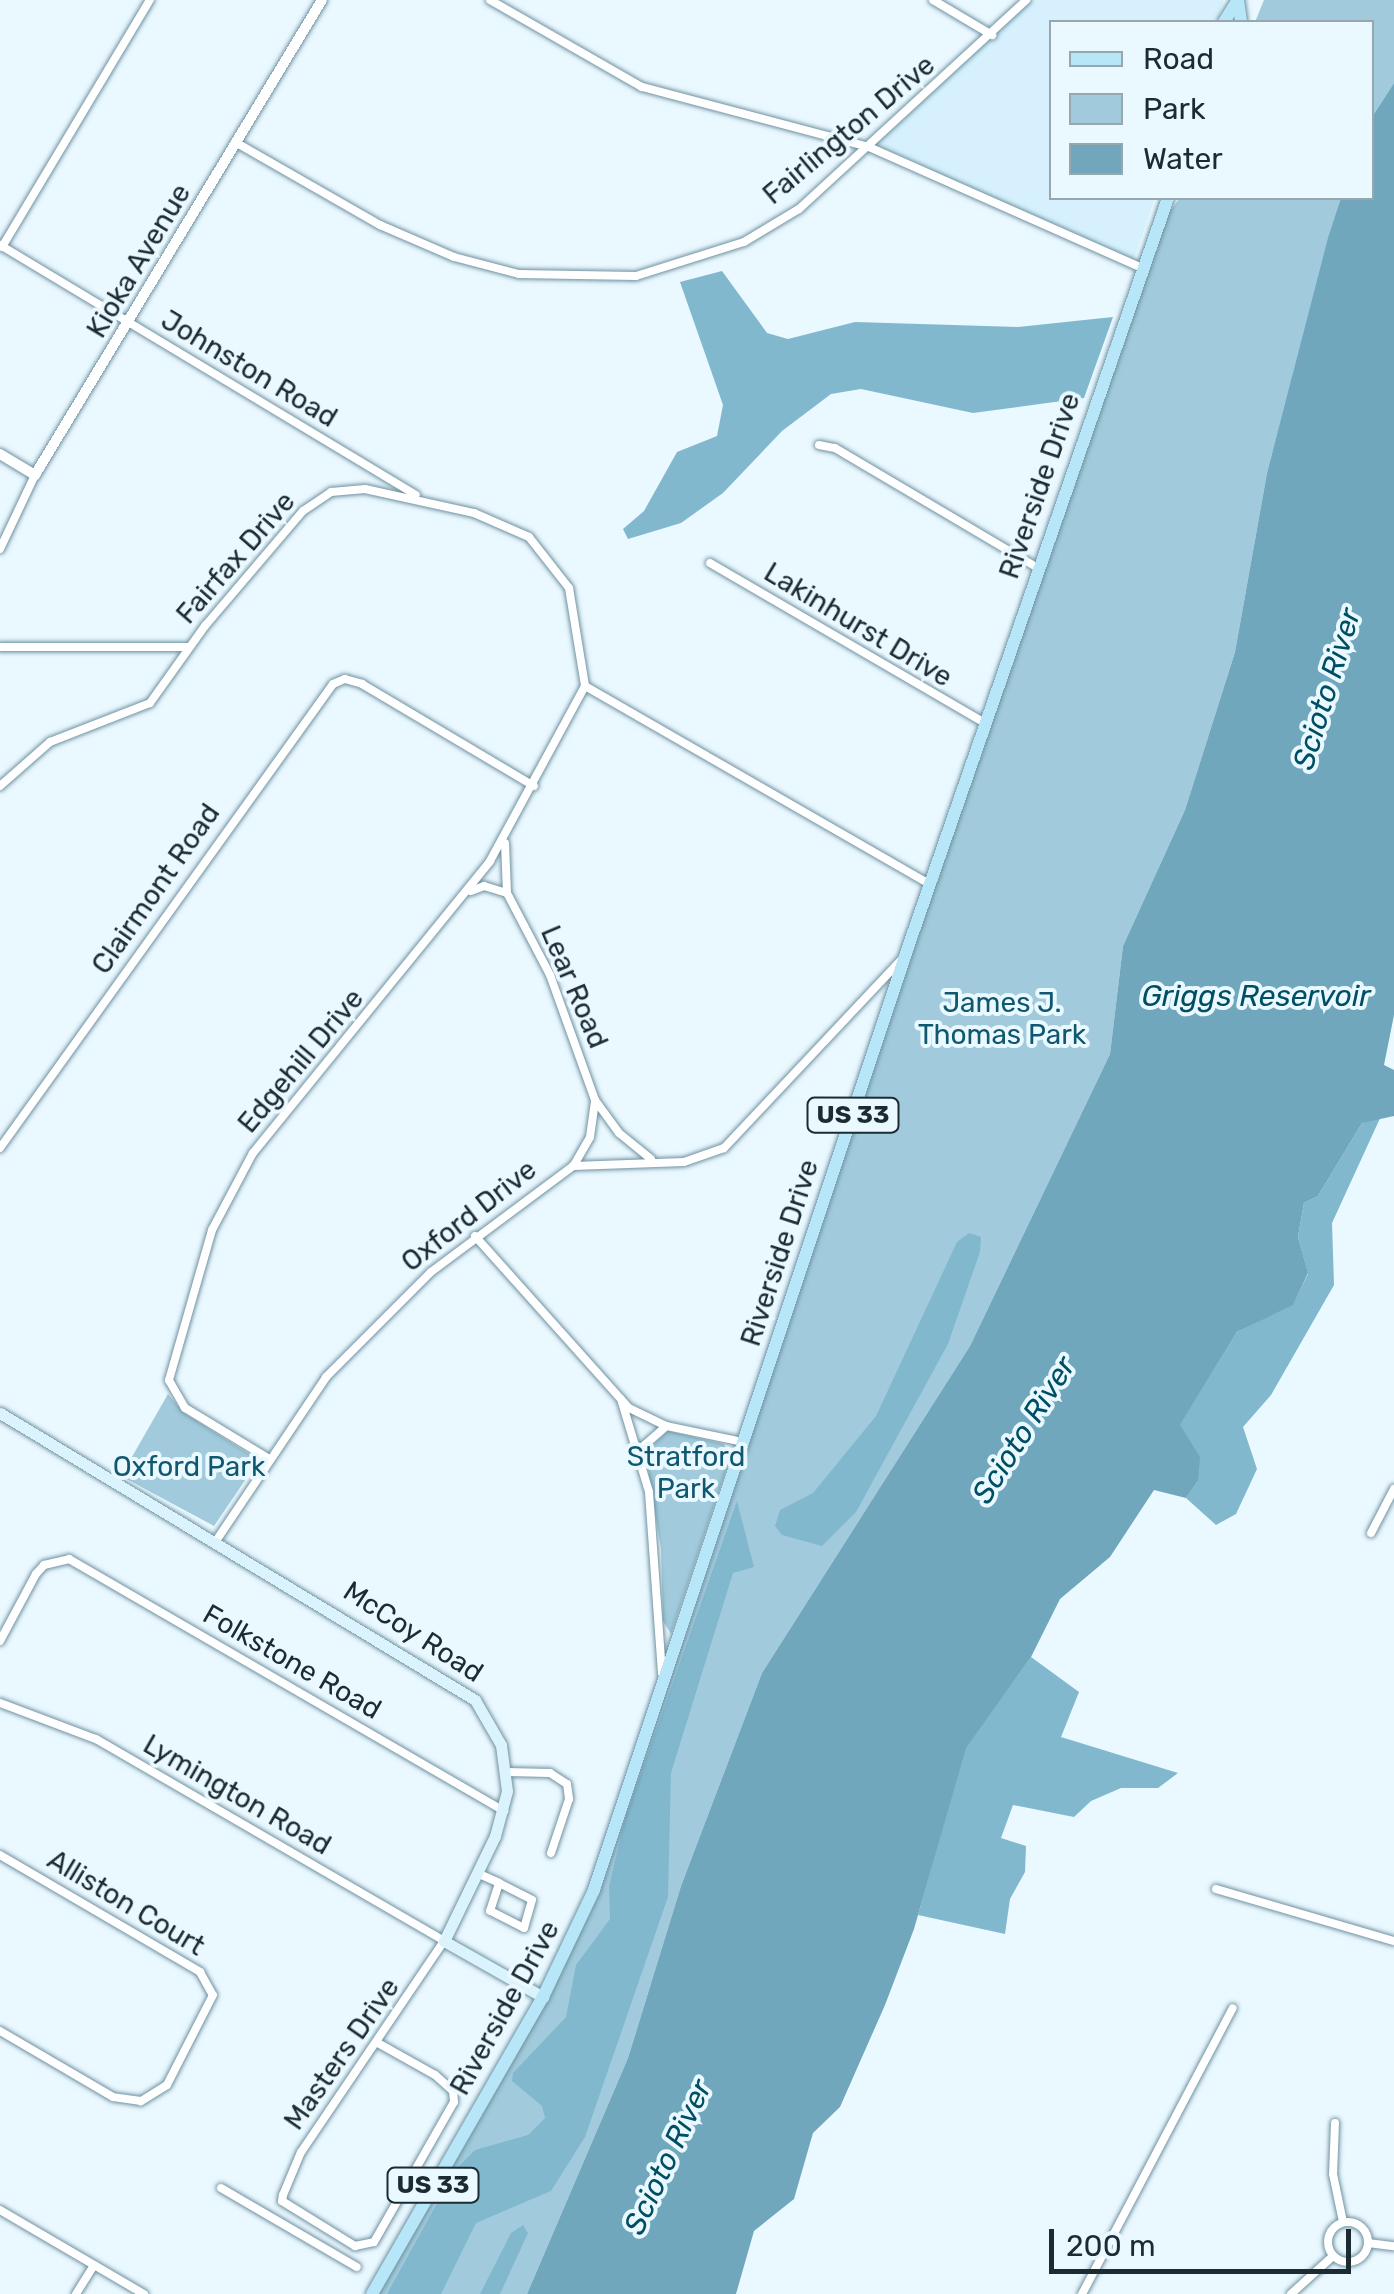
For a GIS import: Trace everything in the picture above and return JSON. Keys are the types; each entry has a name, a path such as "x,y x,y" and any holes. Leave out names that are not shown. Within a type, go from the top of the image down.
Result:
{"main road":[{"name":"Riverside Drive","path":"372,2294 543,1997 594,1890 905,956 1167,200"},
{"name":"McCoy Road","path":"0,1413 464,1690 490,1720 507,1772 504,1811 444,1942"},
{"path":"444,1942 543,1997"}],"street":[{"path":"1,246 150,0"},
{"name":"Kioka Avenue","path":"0,548 35,475 322,0"},
{"path":"490,0 642,87 868,148 1142,268"},
{"path":"933,0 992,34"},
{"name":"Fairlington Drive","path":"235,142 414,242 482,266 577,280 679,267 744,242 798,210 1026,0"},
{"name":"Johnston Road","path":"1,246 423,499"},
{"path":"818,445 835,448 1038,568"},
{"path":"0,454 35,475"},
{"name":"Fairfax Drive","path":"0,786 50,742 150,703 190,647 316,499 358,489 423,499 513,526 548,554 577,610 585,686"},
{"name":"Lakinhurst Drive","path":"710,563 985,722"},
{"path":"0,647 190,647"},
{"name":"Clairmont Road","path":"0,1148 328,689 344,679 362,684 534,786"},
{"path":"585,686 930,884"},
{"name":"Edgehill Drive","path":"266,1458 185,1408 169,1380 212,1230 252,1152 467,893 507,835 585,686"},
{"name":"Lear Road","path":"507,835 507,892 550,975 595,1100 619,1133 654,1162"},
{"path":"467,893 484,886 507,892"},
{"name":"Oxford Drive","path":"216,1540 266,1458 377,1323 476,1236 573,1166 695,1159 724,1148 905,956"},
{"path":"573,1166 590,1137 595,1100"},
{"path":"476,1236 621,1399 666,1426 743,1442"},
{"path":"621,1399 640,1449 657,1552 662,1687"},
{"path":"640,1449 666,1426"},
{"path":"1371,1533 1394,1489"},
{"name":"Folkstone Road","path":"0,1642 36,1574 55,1560 81,1564 504,1811"},
{"name":"Lymington Road","path":"0,1703 96,1738 444,1942"},
{"path":"507,1772 550,1773 567,1784 569,1800 551,1853"},
{"name":"Alliston Court","path":"0,1855 200,1972 213,2002 166,2085 141,2101 113,2097 0,2030"},
{"path":"477,1872 499,1883 534,1904 524,1928 490,1911 499,1883"},
{"path":"1216,1889 1394,1942"},
{"name":"Masters Drive","path":"278,2219 282,2198 301,2152 444,1942"},
{"path":"1082,2294 1233,2008"},
{"path":"282,2198 355,2246 374,2242 454,2102 452,2091 436,2075 378,2043"},
{"path":"1335,2123 1333,2174 1343,2222"},
{"path":"220,2188 357,2268"},
{"path":"0,2210 144,2294"},
{"path":"1343,2222 1361,2226 1368,2243"},
{"path":"1332,2256 1329,2233 1343,2222"},
{"path":"1368,2243 1394,2246"},
{"path":"1332,2256 1355,2261 1368,2243"},
{"path":"1291,2294 1332,2256"},
{"path":"76,2294 94,2265"}],"shaded area":[{"path":"1026,0 1224,0 1217,20 1049,20 1049,200 1154,200 1132,264 869,147"},
{"path":"722,271 767,333 788,339 855,322 1018,327 1113,317 1084,398 973,413 861,389 831,394 782,431 723,493 681,523 628,539 623,529 644,511 677,452 717,436 723,405 680,282"},
{"path":"1382,1114 1332,1223 1334,1285 1271,1395 1243,1427 1257,1469 1236,1514 1216,1525 1186,1498 1198,1481 1179,1426 1237,1332 1293,1304 1308,1274 1298,1237 1304,1203 1318,1196 1362,1123"},
{"path":"969,1233 981,1237 980,1252 948,1344 856,1512 822,1546 782,1535 775,1526 780,1510 813,1493 876,1416 957,1242"},
{"path":"737,1501 754,1567 733,1573 671,1773 668,1897 585,2137 551,2191 476,2223 441,2294 387,2294 456,2169 475,2150 528,2135 545,2118 542,2106 512,2081 513,2073 566,2017 576,1965 610,1919 609,1886 625,1819"},
{"path":"1031,1657 1079,1692 1061,1737 1178,1773 1158,1788 1121,1788 1091,1801 1074,1817 1013,1805 1001,1838 1026,1846 1025,1872 1010,1899 1005,1934 918,1915 965,1748"},
{"path":"523,2225 528,2233 500,2294 480,2294 511,2233"}],"green space":[{"path":"1264,0 1394,0 1394,83 1374,114 1374,20 1256,20"},
{"name":"James J. Thomas Park","path":"1178,200 1340,200 1267,473 1235,652 1185,810 1123,946 1110,1054 970,1346 762,1673 681,1886 628,2058 527,2294 374,2294 578,1928 1156,229"},
{"name":"Oxford Park","path":"168,1394 184,1413 252,1456 252,1470 214,1526 121,1476"},
{"name":"Stratford Park","path":"668,1431 724,1444 730,1458 671,1634 663,1621 661,1549 645,1452"}],"water":[{"name":"Griggs Reservoir","path":"1394,83 1394,1015 1384,1065 1394,1070 1394,1116 1362,1123 1318,1196 1304,1203 1298,1237 1308,1273 1293,1305 1237,1332 1180,1425 1200,1457 1198,1481 1186,1498 1154,1490 1110,1557 1060,1599 1031,1657 966,1748 914,1929 885,2005 840,2107 813,2133 794,2199 754,2231 736,2294 527,2294 628,2058 681,1886 762,1673 970,1346 1110,1054 1123,946 1185,810 1235,652 1267,473 1328,238 1340,200 1374,200 1374,114"}],"water label":[{"name":"Scioto River","path":"1327,689"},
{"name":"Scioto River","path":"1024,1430"},
{"name":"Scioto River","path":"668,2157"}]}
